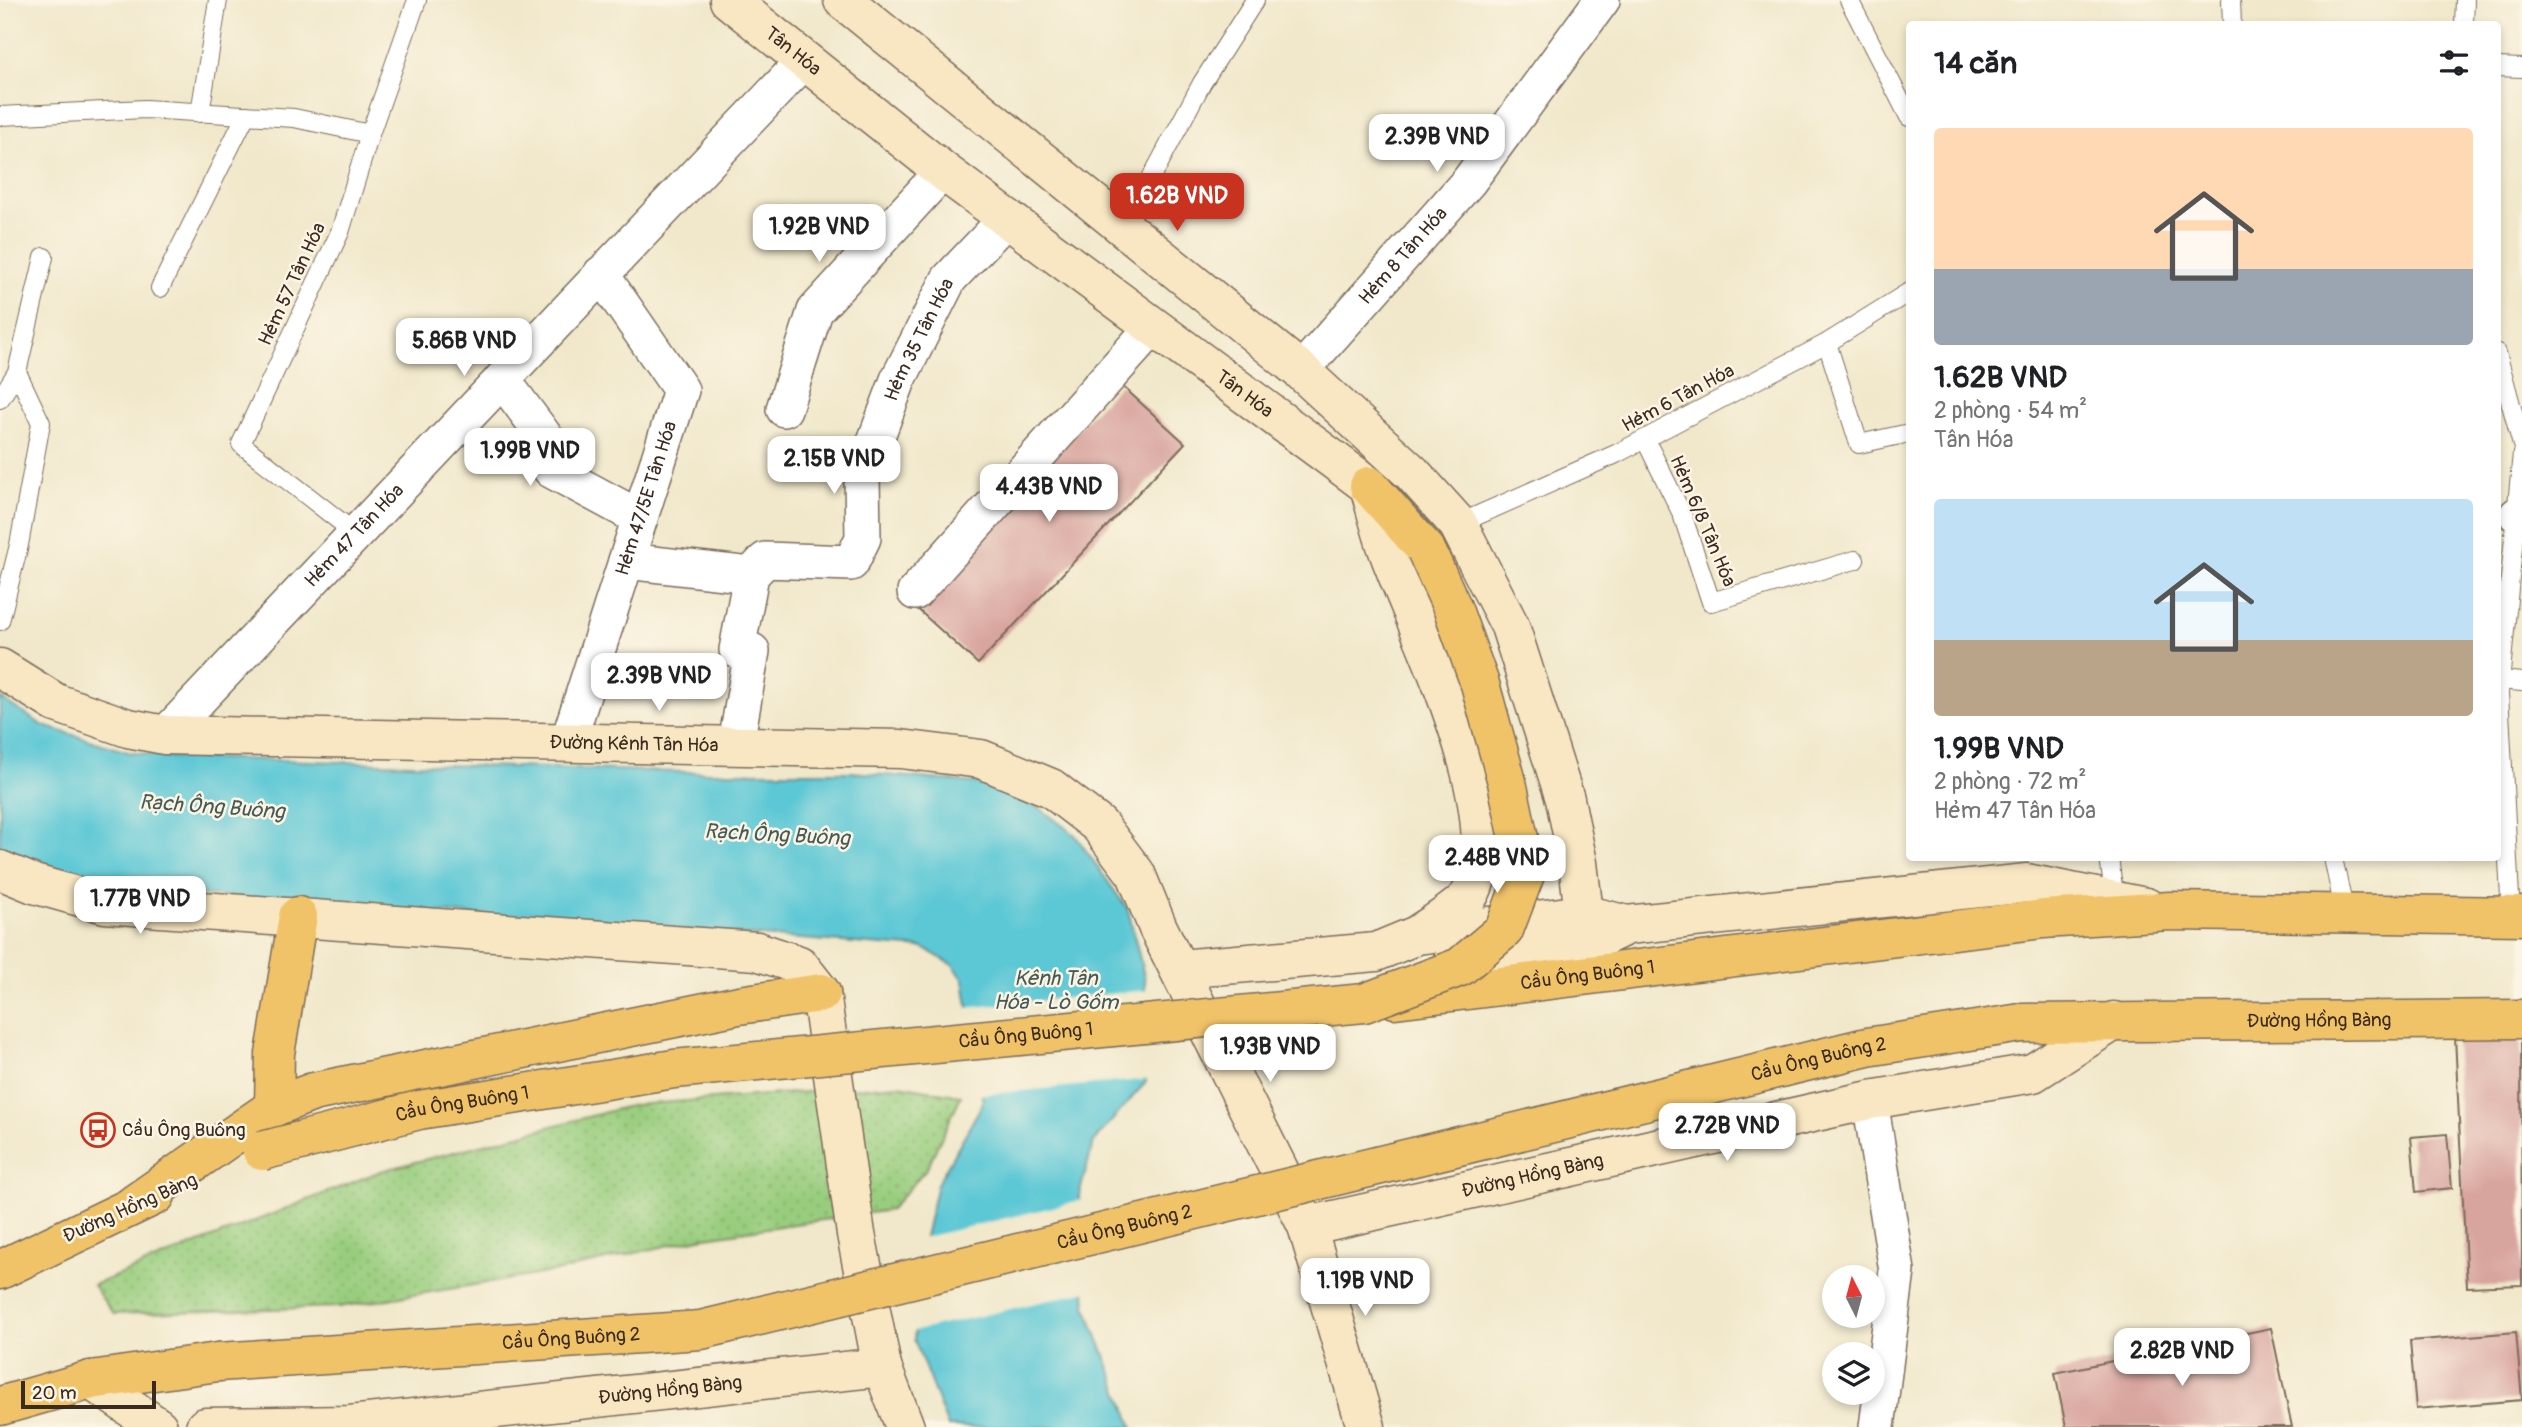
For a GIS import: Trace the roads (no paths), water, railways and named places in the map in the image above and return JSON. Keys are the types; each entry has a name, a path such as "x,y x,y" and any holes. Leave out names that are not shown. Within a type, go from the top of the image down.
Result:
{"main road":[{"path":"1364,1003 1460,967 1504,930 1526,872 1507,782 1480,684 1452,607 1426,550 1369,486"},
{"path":"2170,911 2516,916"},
{"name":"Cầu Ông Buông 1","path":"261,1151 419,1110 674,1069 1364,1003 2043,919 2170,911"},
{"path":"274,1107 275,1054 298,916"},
{"path":"134,1204 274,1107 327,1090 739,1005 821,993"},
{"name":"Đường Hồng Bàng","path":"2021,1023 2522,1019"},
{"name":"Cầu Ông Buông 2","path":"91,1381 218,1362 701,1330 1867,1047 2021,1023"},
{"name":"Đường Hồng Bàng","path":"0,1270 134,1204 261,1151"},
{"path":"0,1406 91,1381"}],"street":[{"name":"Tân Hóa","path":"729,0 943,171 1369,486"},
{"path":"843,0 1301,371 1412,473 1458,524 1510,626 1565,799 1578,863 1584,914"},
{"name":"Hẻm 8 Tân Hóa","path":"1301,371 1469,181 1602,0"},
{"name":"Hẻm 47 Tân Hóa","path":"165,735 804,61"},
{"path":"784,410 815,311 943,171"},
{"name":"Hẻm 35 Tân Hóa","path":"751,575 765,560 851,563 863,538 862,476 898,380 949,279 1008,217"},
{"name":"Hẻm 47/5E Tân Hóa","path":"568,742 681,390 601,274"},
{"path":"915,592 1154,326"},
{"path":"502,379 561,457 551,470 640,518"},
{"path":"1179,969 1377,952 1417,935 1470,895 1482,862 1479,800 1422,631 1387,548 1369,486"},
{"path":"626,561 751,575 737,650 752,651 736,744"},
{"name":"Đường Kênh Tân Hóa","path":"0,668 56,703 128,728 165,735 901,749 981,759 1051,788 1099,825 1136,874 1179,969 1307,1226 1366,1427"},
{"path":"0,870 34,884 105,904 757,951 799,965 821,993 856,1234 882,1367 905,1427"},
{"path":"1377,952 1419,964 1588,944 1627,925 2027,883 2170,911"},
{"path":"1417,935 1584,914 1627,925"},
{"name":"Đường Hồng Bàng","path":"1307,1226 1870,1100 2033,1073 2114,1021"},
{"path":"1870,1100 1897,1271 1877,1427"},
{"name":"Đường Hồng Bàng","path":"205,1427 350,1426 516,1418 882,1367"},
{"path":"91,1381 158,1427"}],"lane":[{"path":"200,113 215,0"},
{"name":"Hẻm 57 Tân Hóa","path":"355,534 241,444 340,232 370,134 417,0"},
{"path":"1124,229 1202,83 1255,0"},
{"path":"1849,0 1906,111"},
{"path":"2231,0 2232,21"},
{"path":"2464,21 2465,0"},
{"path":"2501,67 2522,68"},
{"path":"0,116 145,109 294,118 370,134"},
{"path":"160,288 246,116"},
{"path":"0,399 17,372 44,257"},
{"name":"Hẻm 6 Tân Hóa","path":"1458,524 1645,439 1826,344 1906,294"},
{"path":"1826,344 1859,444 1906,434"},
{"path":"2501,371 2511,415 2522,445"},
{"path":"0,621 19,545 41,423 17,372"},
{"name":"Hẻm 6/8 Tân Hóa","path":"1645,439 1682,514 1711,602 1854,560"},
{"path":"2501,671 2519,514 2522,453"},
{"path":"2501,680 2522,682"},
{"path":"2501,695 2516,916"},
{"path":"2109,861 2115,901"},
{"path":"2334,861 2345,914"}],"water":[{"name":"Kênh Tân Hóa - Lò Gốm","path":"0,698 44,726 128,752 172,757 683,772 851,772 988,784 1038,807 1075,835 1128,910 1145,980 1146,1082 1094,1141 1079,1195 1086,1307 1133,1427 948,1427 914,1339 920,1259 937,1184 983,1103 964,980 953,965 923,948 147,891 36,866 0,853"}],"place":[{"name":"Cầu Ông Buông","path":"98,1130"}],"water label":[{"name":"Rạch Ông Buông","path":"212,807"},
{"name":"Rạch Ông Buông","path":"777,835"}]}
